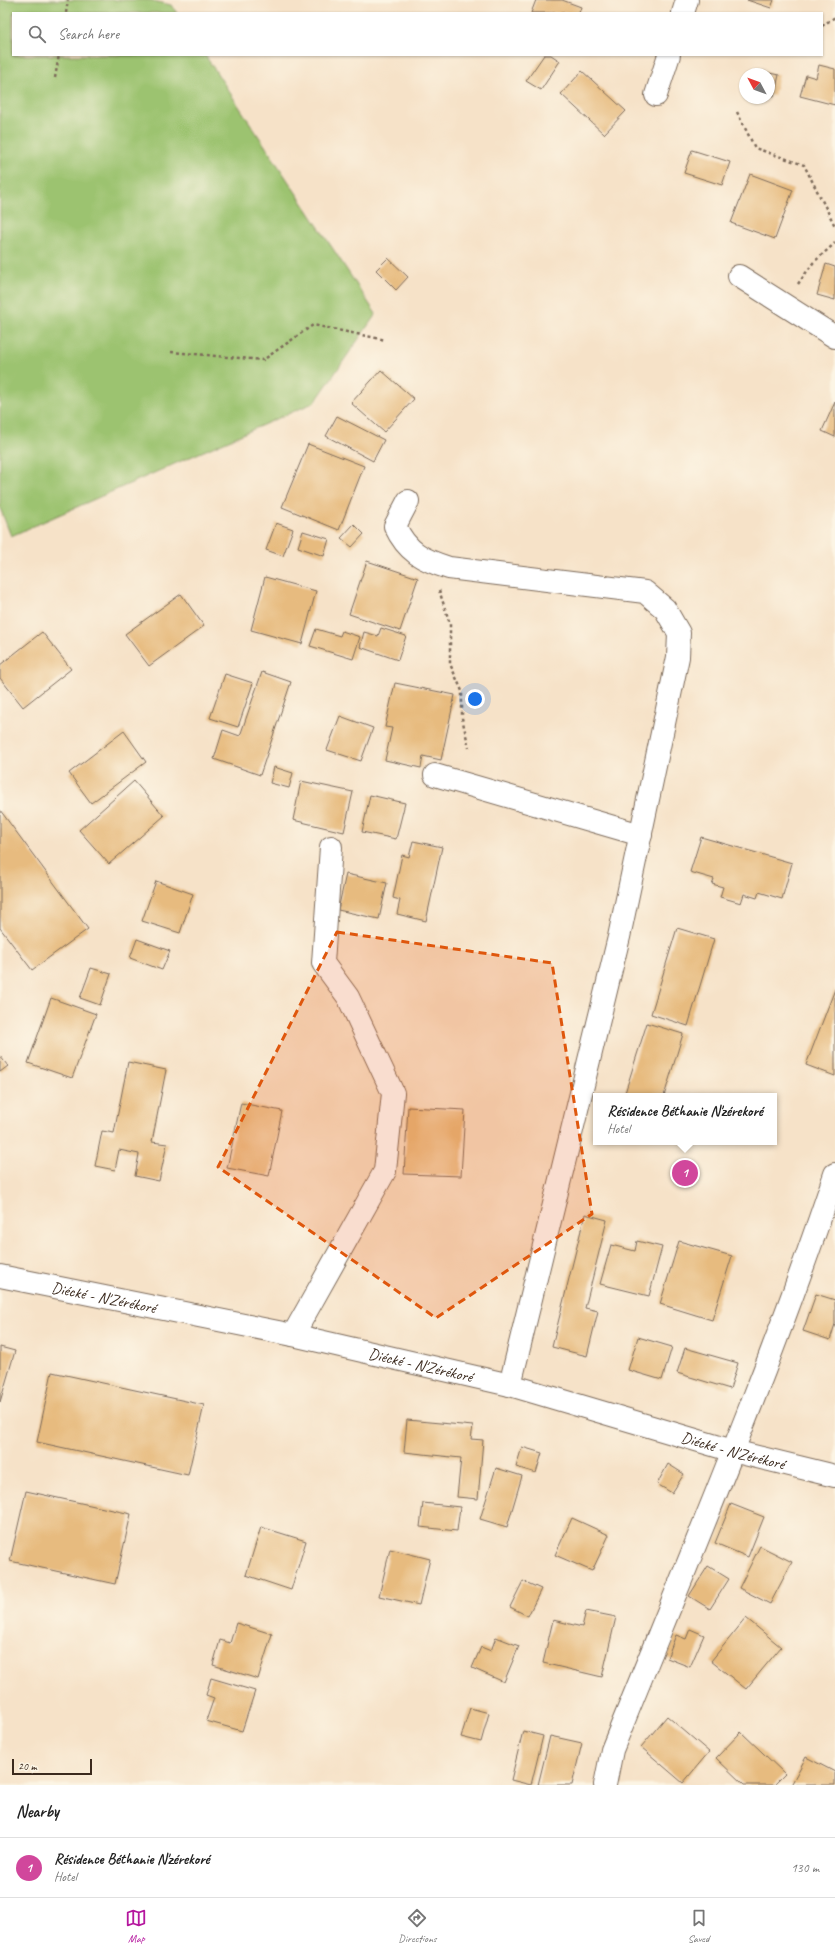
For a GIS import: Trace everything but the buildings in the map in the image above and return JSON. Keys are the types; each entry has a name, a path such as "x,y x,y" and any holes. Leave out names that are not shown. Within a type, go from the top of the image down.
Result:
{"main road":[{"path":"683,12 687,0"},
{"path":"656,95 669,56"},
{"path":"739,276 835,337"},
{"path":"408,501 395,526 402,541 427,561 449,568 645,592 665,609 680,634 678,657 619,937 510,1385"},
{"path":"435,775 641,835"},
{"path":"293,1335 385,1171 392,1093 348,997 323,963 331,847"},
{"path":"605,1785 612,1750 733,1451 809,1252 835,1174"},
{"name":"Diécké - N'Zérékoré","path":"0,1276 293,1335 510,1385 733,1451 835,1476"}],"path":[{"path":"66,12 68,0"},
{"path":"823,25 835,17"},
{"path":"54,78 59,56"},
{"path":"737,112 755,148 804,165 835,226"},
{"path":"784,304 813,263 835,243"},
{"path":"171,352 263,360 313,325 386,340"},
{"path":"427,561 450,624 450,664 462,691 462,718 469,748"}],"highlighted area":[{"path":"337,932 552,963 592,1214 436,1318 218,1167"}],"green space":[{"path":"0,0 149,0 171,5 176,12 12,12 12,56 206,56 376,314 315,402 11,536 0,508"}],"place":[{"name":"Résidence Béthanie N'zérekoré","path":"685,1173"}]}
